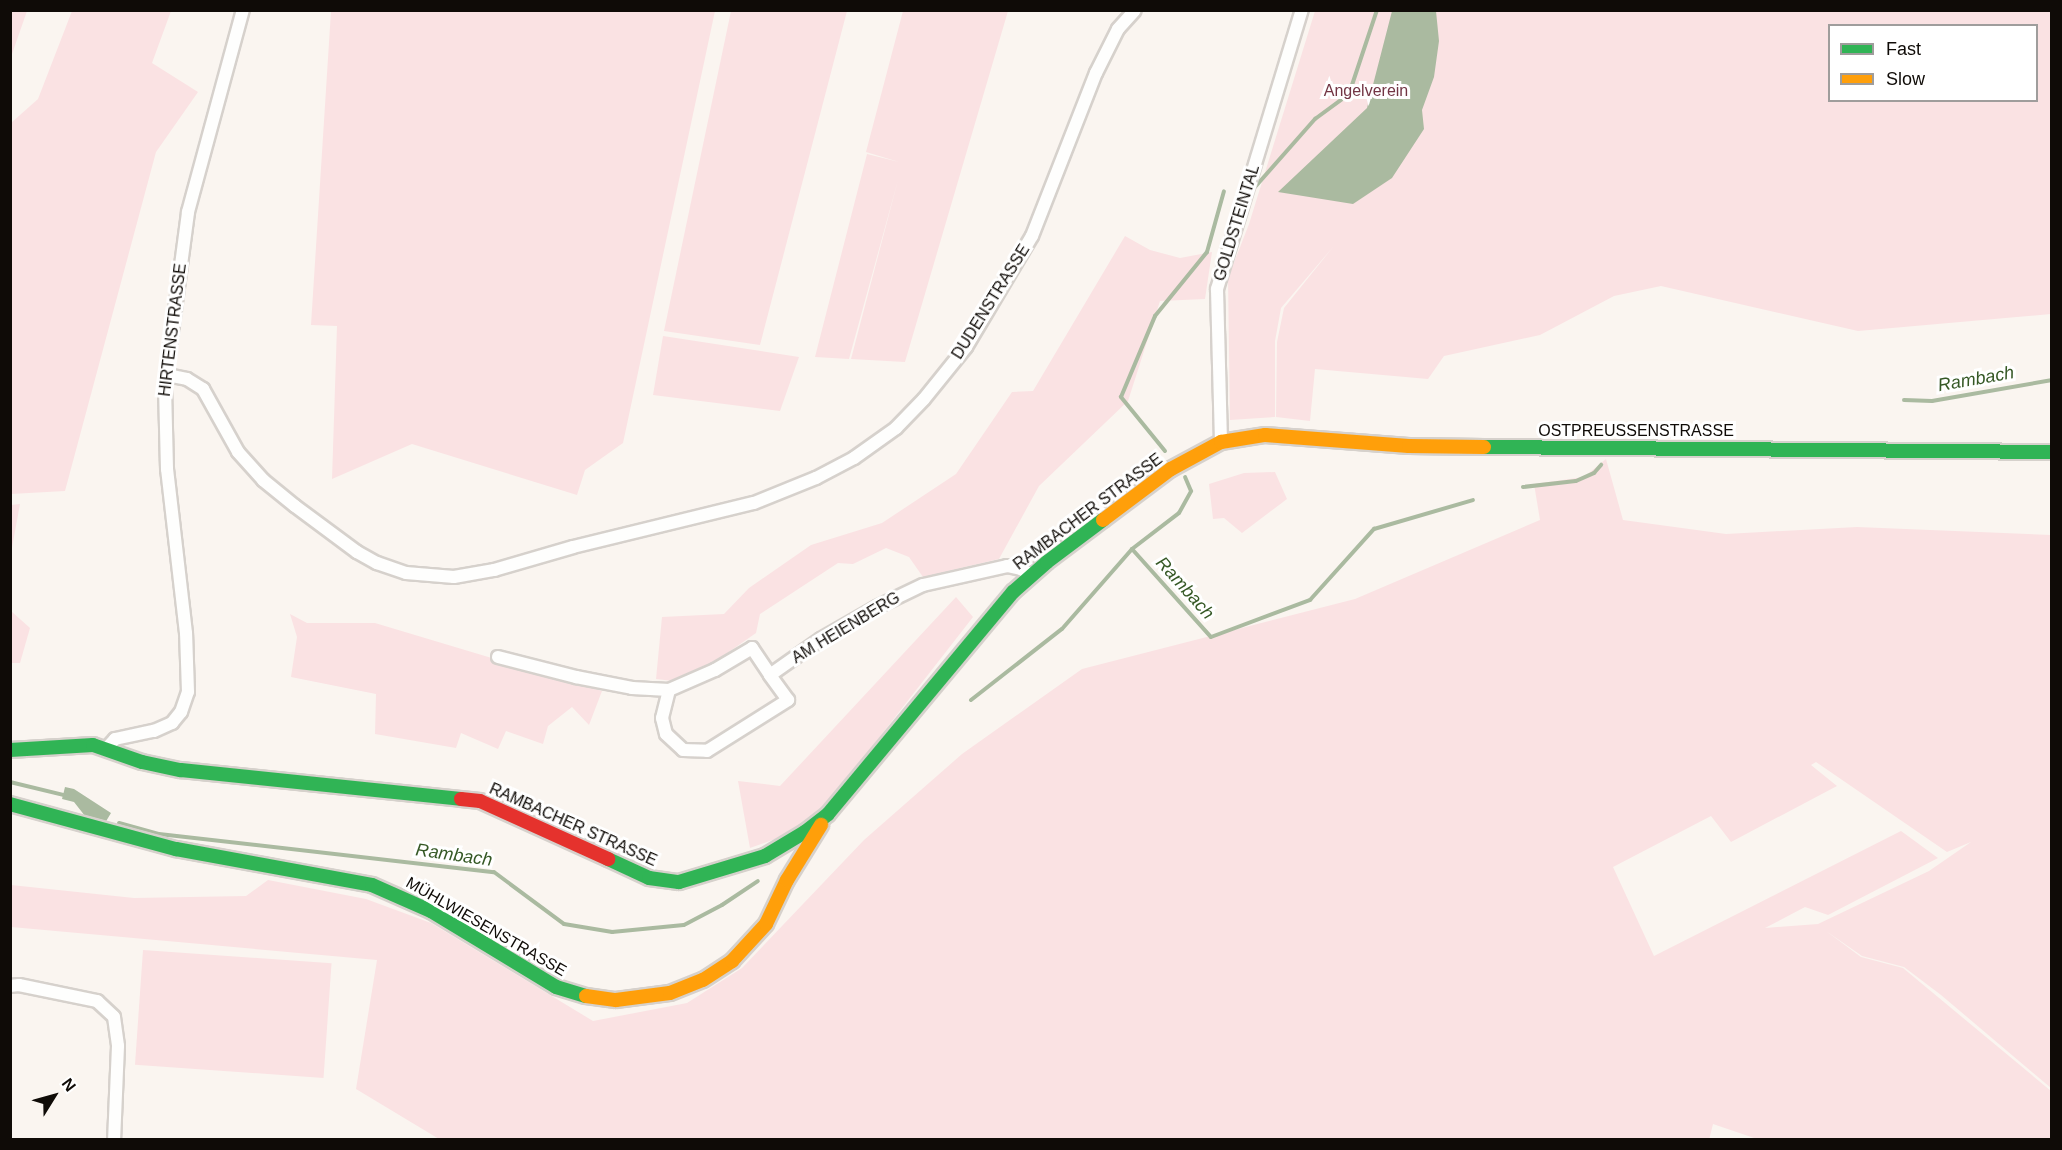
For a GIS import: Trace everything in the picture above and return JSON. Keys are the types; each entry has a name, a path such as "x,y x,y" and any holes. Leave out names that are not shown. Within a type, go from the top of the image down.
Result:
{"main road":[{"name":"OSTPREUSSENSTRASSE","path":"1221,442 1265,435 1409,446 2052,452"},
{"name":"RAMBACHER STRASSE","path":"10,750 78,745 107,748 142,762 181,770 480,801 659,881 688,881 765,856 805,832 828,814 994,613 1031,575 1171,469 1221,442"},
{"name":"MÜHLWIESENSTRASSE","path":"10,804 56,814 149,842 372,885 431,912 556,987 592,998 616,1000 670,993 718,971 744,950 766,924 787,880 828,814"},
{"path":"765,856 779,865 787,880"}],"street":[{"name":"HIRTENSTRASSE","path":"107,748 115,739 154,731 172,723 181,712 188,692 186,633 167,469 164,398 188,212 243,10"},
{"name":"DUDENSTRASSE","path":"167,375 187,379 203,389 238,452 271,486 339,540 393,570 421,576 454,577 494,570 573,547 754,503 816,478 854,458 896,428 924,399 966,347 1002,290 1032,236 1096,73 1118,29 1135,10"},
{"name":"GOLDSTEINTAL","path":"1221,442 1217,289 1302,10"},
{"name":"AM HEIENBERG","path":"770,675 821,639 877,607 923,585 1006,566 1021,568 1031,575"},
{"path":"498,657 576,677 632,688 669,690 715,670 752,648 788,700 707,752 683,750 666,734 662,718 669,690"},
{"path":"10,986 19,985 97,1001 114,1017 118,1046 114,1140"}],"green space":[{"path":"10,11 27,11 11,57"},
{"path":"72,11 171,11 152,63 198,92 156,152 65,491 11,494 11,123 38,99"},
{"path":"331,11 715,11 623,443 585,470 577,495 412,444 332,479 337,326 311,325"},
{"path":"731,11 847,11 760,345 664,331"},
{"path":"903,11 1008,11 905,362 851,359 898,180 849,359 815,357 867,154 899,162 866,152"},
{"name":"Angelverein","path":"1315,11 2051,11 2051,314 1858,331 1661,286 1614,296 1540,335 1444,356 1428,379 1315,369 1310,421 1276,417 1277,342 1284,308 1333,247 1281,308 1275,341 1275,417 1230,420 1228,278 1249,224"},
{"path":"1125,236 1150,250 1180,258 1212,252 1205,299 1160,301 1128,401 1039,486 999,559 923,577 909,557 886,548 853,564 838,563 760,614 756,633 713,663 673,681 656,679 662,617 724,614 749,588 811,545 882,523 956,474 1012,392 1033,391"},
{"path":"663,336 799,357 780,411 653,395"},
{"path":"1606,459 1623,520 1726,534 1857,527 2051,535 2051,1088 1941,995 1904,967 1862,956 1826,931 1861,957 1903,968 2051,1091 2051,1139 1757,1139 1713,1124 1709,1140 439,1139 356,1089 377,960 11,927 11,885 134,898 246,896 268,880 366,899 431,923 593,1021 687,1003 742,968 864,840 962,754 1082,669 1355,599 1540,520 1534,484 1584,477","holes":["1816,762 1947,852 1971,842 1929,871 1818,924 1765,928 1805,907 1828,915 1938,858 1901,831 1654,956 1613,867 1711,816 1731,842 1837,786 1811,765"]},
{"path":"1275,472 1287,499 1242,533 1224,518 1213,519 1209,484 1244,473"},
{"path":"20,504 11,553 11,505"},
{"path":"956,597 973,617 836,793 808,820 784,836 750,848 738,781 780,786"},
{"path":"11,611 30,628 20,663 11,663"},
{"path":"290,614 307,623 375,623 602,691 589,725 572,707 548,726 543,744 506,731 498,749 461,733 456,748 375,734 376,694 291,677 297,637"},
{"path":"143,950 332,963 324,1078 135,1065"}],"shaded area":[{"path":"1392,11 1436,11 1439,41 1434,77 1422,110 1424,129 1392,178 1353,204 1278,192 1367,108"},
{"path":"65,787 74,789 111,813 105,823 85,816 74,802 62,799"}],"waterway":[{"path":"1255,187 1315,119 1349,94 1377,10"},
{"path":"1165,451 1121,397 1155,316 1207,252 1224,191"},
{"name":"Rambach","path":"1904,400 1932,401 2052,380"},
{"name":"Rambach","path":"1636,436 1645,433"},
{"name":"Rambach","path":"1523,487 1576,481 1594,473 1601,465"},
{"name":"Rambach","path":"971,700 1062,629 1132,549 1179,513 1191,491 1185,477"},
{"name":"Rambach","path":"1132,549 1211,637 1310,600 1374,529 1473,500"},
{"name":"Rambach","path":"10,782 68,796"},
{"name":"Rambach","path":"119,823 159,834 494,872 564,924 612,932 684,925 722,905 758,881"}],"traffic: fast":[{"path":"1484,447 2052,452"},
{"path":"608,859 649,878 679,882 765,856 805,832 828,814 1013,592 1047,562 1103,520"},
{"path":"10,750 93,745 142,762 181,770 461,799"},
{"path":"10,804 176,849 372,885 431,911 556,987 586,996"}],"traffic: slow":[{"path":"1103,520 1171,469 1221,442 1265,435 1409,446 1484,447"},
{"path":"586,996 616,1000 670,993 703,980 732,961 766,924 787,880 821,825"}],"traffic: jam":[{"path":"461,799 480,801 608,859"}]}
